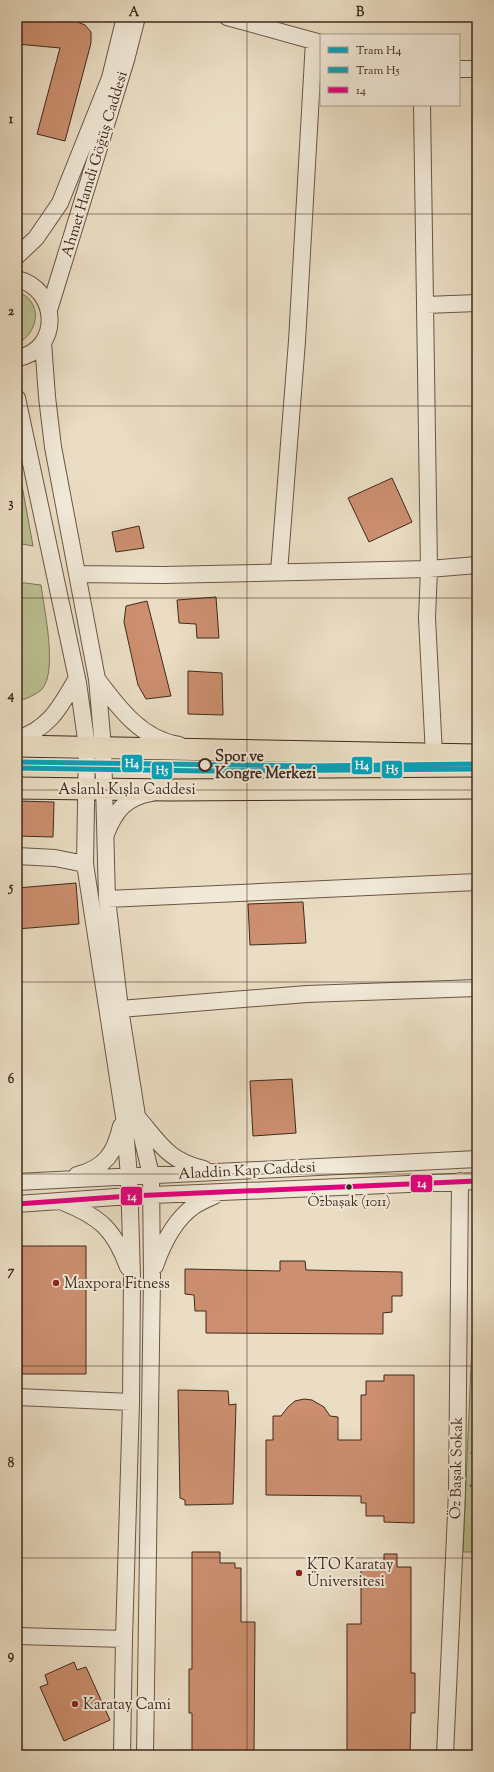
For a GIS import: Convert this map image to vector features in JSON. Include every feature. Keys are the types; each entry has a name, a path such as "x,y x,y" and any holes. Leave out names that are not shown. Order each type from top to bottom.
{"main road":[{"path":"17,746 196,748 477,755"},
{"name":"Aslanlı Kışla Caddesi","path":"17,788 94,790 477,788"}],"street":[{"path":"17,256 36,238 60,203 110,78 125,17"},
{"name":"Ahmet Hamdi Göğüş Caddesi","path":"49,310 126,60 137,17"},
{"path":"227,17 279,24 317,42 297,348 279,572"},
{"path":"460,69 477,69"},
{"path":"422,106 429,569 427,618 434,755"},
{"path":"17,279 32,284 41,293 48,304 50,317 49,330 43,342 34,351 17,358"},
{"path":"426,305 477,303"},
{"path":"43,342 47,397 53,447 97,679 94,790 85,864 130,1116 151,1175 152,1277 145,1755"},
{"path":"17,398 77,678 95,747"},
{"path":"77,574 163,575 429,569 477,566"},
{"path":"17,739 32,734 47,722 61,705 77,678"},
{"path":"97,679 121,712 143,730 170,744 196,748"},
{"path":"94,790 104,839 107,899 120,1009 130,1116 129,1176 132,1277 131,1402 122,1755"},
{"path":"104,839 113,817 126,803 140,795 169,790"},
{"path":"17,856 55,858 85,864"},
{"path":"107,899 477,882"},
{"path":"120,1009 307,994 477,988"},
{"path":"130,1116 170,1155 190,1166 219,1172"},
{"path":"58,1180 85,1173 106,1161 118,1142 130,1116"},
{"name":"Aladdin Kap Caddesi","path":"17,1182 477,1159"},
{"name":"Öz Başak Sokak","path":"445,1755 457,1492 460,1181"},
{"name":"Aladdin Kap Caddesi","path":"17,1204 130,1196 477,1181"},
{"path":"152,1277 161,1250 175,1224 194,1206 219,1193"},
{"path":"59,1201 86,1212 107,1227 122,1250 132,1277"},
{"path":"17,1397 131,1402"},
{"path":"17,1637 124,1639"}],"green space":[{"path":"17,292 25,296 31,302 35,316 34,324 30,332 25,339 17,344"},
{"path":"17,458 33,546 17,543"},
{"path":"17,582 41,585 50,655 47,680 42,689 34,695 17,702"},
{"path":"477,1227 477,1552 463,1552"}],"building":[{"path":"17,18 75,21 85,25 91,32 91,43 65,141 37,134 60,48 17,44"},
{"path":"392,478 412,522 369,542 348,498"},
{"path":"139,526 144,548 116,552 112,532"},
{"path":"216,597 219,638 197,638 196,624 179,623 177,600"},
{"path":"147,601 171,696 146,699 138,685 124,622 126,606"},
{"path":"188,671 222,673 223,715 188,714"},
{"path":"17,801 54,802 53,837 17,836"},
{"path":"76,883 79,924 17,929 17,888"},
{"path":"303,902 306,943 250,945 248,904"},
{"path":"292,1079 296,1133 253,1136 250,1081"},
{"path":"22,1246 86,1246 86,1374 22,1374"},
{"path":"280,1261 305,1261 306,1270 402,1272 402,1296 392,1296 392,1312 383,1313 383,1334 206,1333 206,1311 195,1311 194,1295 185,1294 185,1269 280,1271"},
{"path":"384,1375 414,1375 414,1523 384,1522 384,1516 366,1516 366,1503 361,1503 361,1496 266,1495 266,1440 273,1440 273,1416 281,1416 295,1401 304,1399 312,1400 324,1407 330,1416 338,1417 338,1440 361,1440 361,1395 366,1395 366,1381 384,1381"},
{"path":"178,1390 228,1391 229,1405 236,1404 233,1504 185,1505 185,1500 180,1498"},
{"path":"192,1552 220,1552 220,1563 235,1563 235,1568 241,1568 241,1622 255,1622 254,1755 192,1755 192,1713 189,1713 189,1669 192,1669"},
{"path":"384,1554 397,1554 397,1567 411,1567 411,1673 415,1673 415,1713 411,1713 410,1755 347,1755 347,1624 361,1624 361,1568 369,1568 369,1563 384,1563"},
{"name":"Karatay Cami","path":"74,1662 77,1670 86,1667 110,1720 64,1741 40,1687 48,1684 45,1675"}],"tram line":[{"name":"H4","path":"17,762 309,766 477,764"},
{"name":"H5","path":"17,768 204,771 477,769"}],"transit line":[{"name":"14","path":"17,1204 130,1196 477,1181"}],"place":[{"name":"Spor ve Kongre Merkezi","path":"205,765"},
{"name":"Özbaşak (1011)","path":"349,1187"},
{"name":"Maxpora Fitness","path":"56,1283"},
{"name":"KTO Karatay Üniversitesi","path":"299,1573"},
{"name":"Karatay Cami","path":"75,1704"}]}
